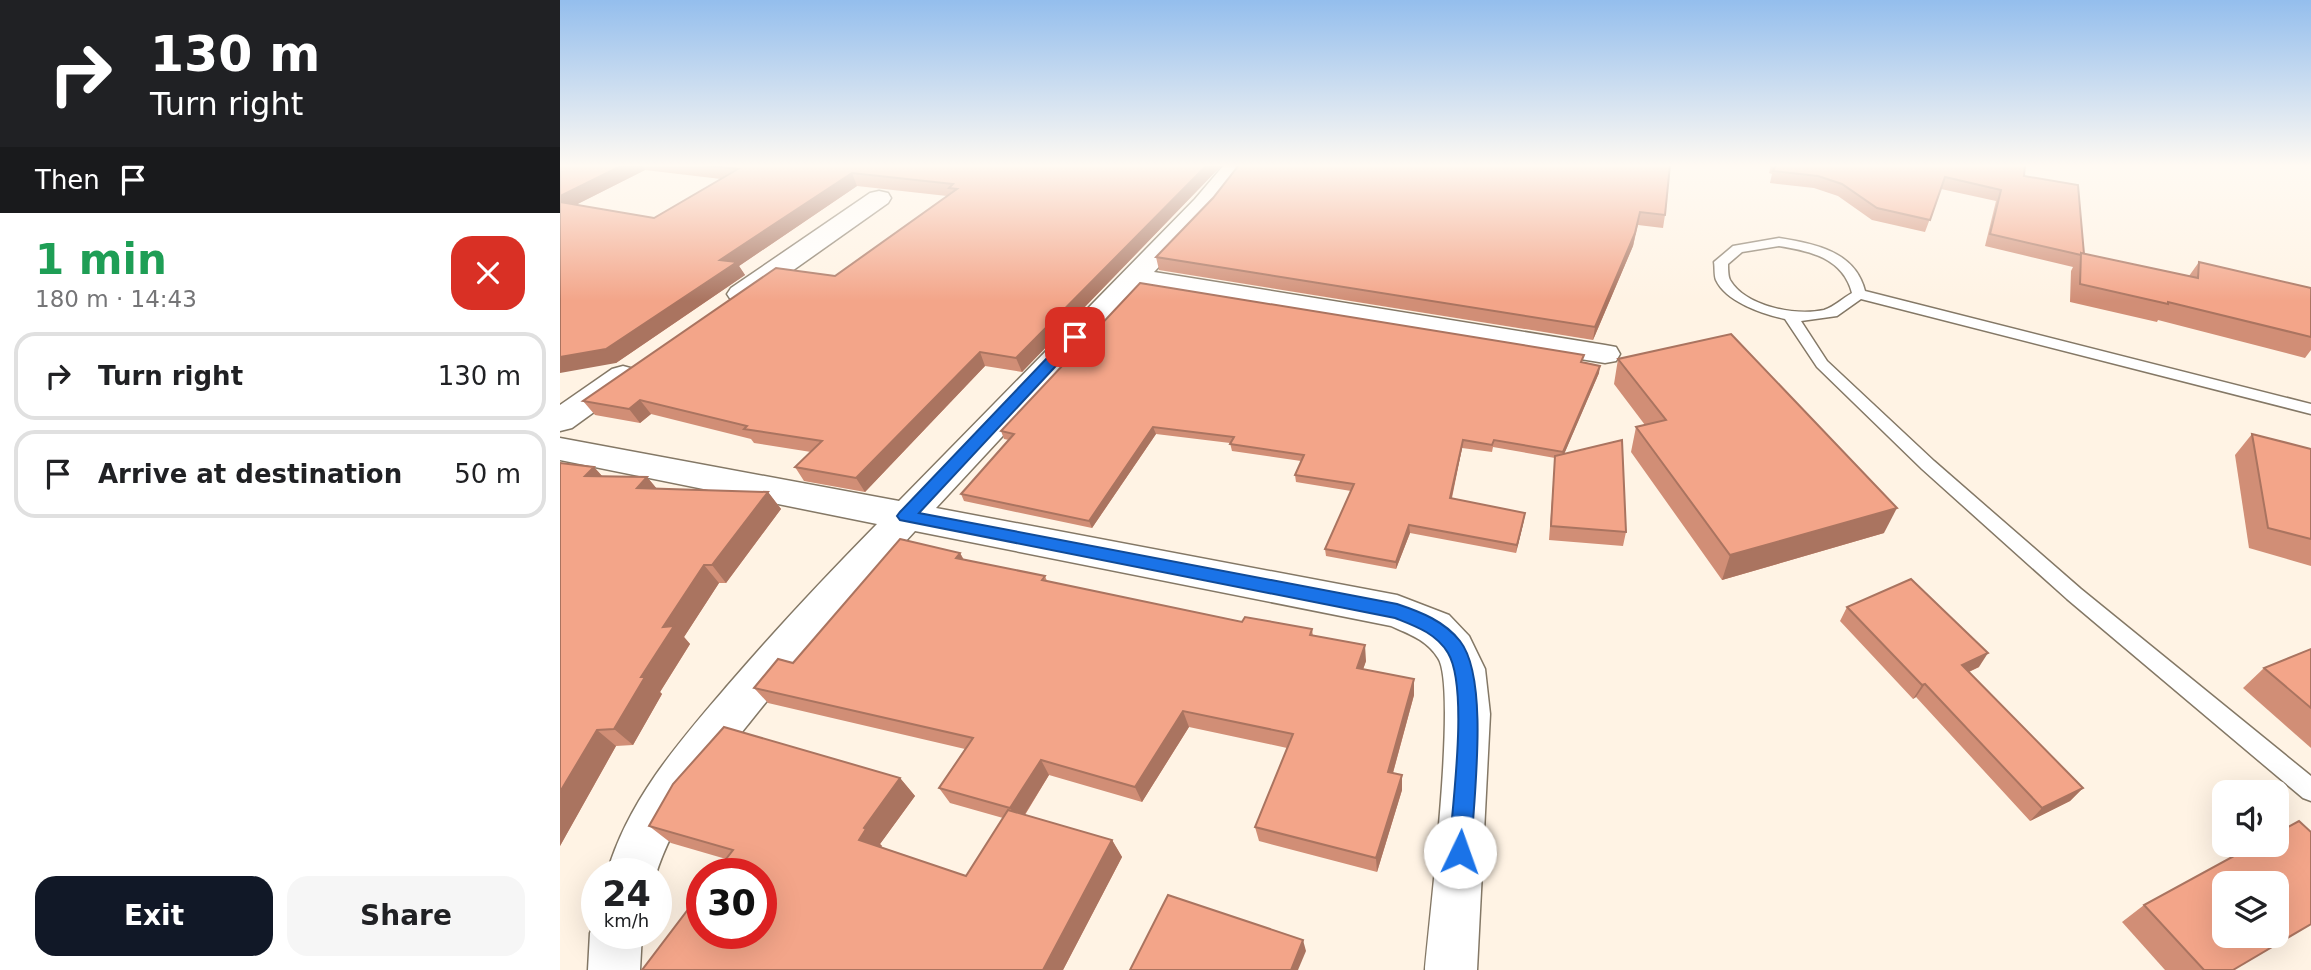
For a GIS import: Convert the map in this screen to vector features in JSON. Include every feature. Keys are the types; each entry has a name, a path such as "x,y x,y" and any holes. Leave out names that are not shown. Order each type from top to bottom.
{"street":[{"path":"719,310 861,210"},
{"path":"637,858 683,771 809,619 1198,210"},
{"path":"1132,277 1605,354"},
{"path":"560,420 650,358"},
{"path":"560,449 1397,611 1435,627 1455,648 1464,669 1468,714 1451,970"},
{"path":"614,970 615,949"}],"lane":[{"path":"1779,242 1805,246 1828,254 1847,266 1857,280 1858,294 1847,308 1822,316 1790,316 1763,310 1740,299 1724,285 1718,271 1722,258 1735,248 1755,243 1779,242"},
{"path":"1858,294 2311,409"},
{"path":"1790,316 1822,364 1928,466 2074,594 2311,790"}],"building":[{"path":"560,210 609,210 654,218 667,210 795,210 720,260 737,262 606,349 560,357"},
{"path":"927,210 1162,210 1016,358 980,352 856,478 795,467 822,441 744,429 747,426 640,400 629,409 583,401 776,268 835,276"},
{"path":"1201,210 1665,210 1665,215 1640,212 1635,233 1595,327 1156,257"},
{"path":"1887,210 1933,210 1930,220"},
{"path":"1996,210 2080,210 2084,254 2081,255 1990,234"},
{"path":"2081,253 2198,278 2199,262 2311,288 2311,337 2168,302 2080,284"},
{"path":"1140,283 1584,355 1581,362 1600,366 1563,452 1494,440 1492,445 1463,440 1450,498 1525,513 1517,545 1409,525 1396,562 1325,549 1354,484 1295,475 1304,455 1230,444 1234,437 1153,427 1089,521 961,494 1014,434 1001,431"},
{"path":"1731,334 1897,508 1730,555 1636,427 1666,420 1618,359"},
{"path":"2252,434 2311,449 2311,539 2268,528"},
{"path":"1622,440 1626,532 1551,526 1555,456"},
{"path":"560,463 594,467 585,476 647,477 637,488 768,492 712,565 704,565 663,627 674,626 641,677 645,677 614,729 597,730 560,792"},
{"path":"900,539 960,553 956,558 1045,576 1042,580 1242,622 1245,617 1312,629 1310,635 1365,645 1357,668 1414,679 1388,772 1402,775 1376,858 1255,827 1293,734 1183,711 1135,787 1041,760 1010,808 939,788 973,738 754,688 778,659 793,663"},
{"path":"1911,579 1988,653 1962,665 2083,788 2042,808 1925,684 1922,685 1847,607"},
{"path":"2311,649 2311,708 2264,668"},
{"path":"724,727 900,778 864,828 866,829 859,840 966,876 1008,810 1112,840 1043,970 642,970 658,949 672,949 672,930 686,912 686,949 777,949 777,858 727,858 733,850 649,826 673,784"},
{"path":"2299,821 2311,832 2311,924 2289,937 2289,871 2212,871 2212,948 2270,948 2233,970 2204,970 2144,905 2232,857 2289,857 2289,826"},
{"path":"1168,895 1303,940 1291,970 1130,970"}],"route":[{"path":"1075,337 905,516 1397,611 1435,627 1455,648 1464,669 1468,714 1460,852"}]}
